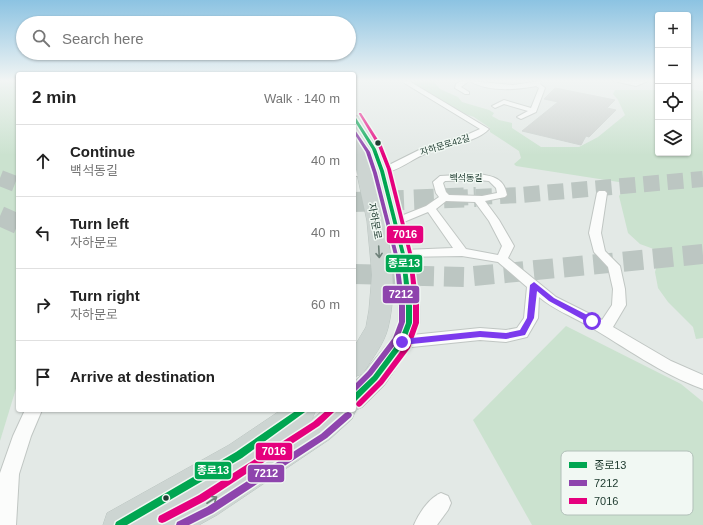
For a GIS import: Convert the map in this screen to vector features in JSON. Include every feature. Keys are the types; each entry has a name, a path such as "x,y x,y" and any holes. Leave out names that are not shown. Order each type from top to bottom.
{"main road":[{"name":"자하문로","path":"356,121 374,148 367,172 379,246 382,291 377,328 356,364"},
{"name":"자하문로","path":"356,147 367,172 395,222 403,254 410,306 409,323 402,342 375,378 356,398"},
{"path":"119,525 239,455 300,412"},
{"path":"165,525 206,504 320,430 341,412"}],"street":[{"name":"자하문로42길","path":"367,172 396,167 415,155 431,148 455,143 476,135 486,129 446,106"},
{"path":"516,106 534,111"},
{"path":"521,117 527,116 534,111 536,106"},
{"name":"백석동길","path":"443,178 492,179 501,187 502,195 496,197 477,198 447,198 441,193 438,182 443,178"},
{"path":"602,193 595,232 600,252 614,266 620,289 620,305 609,322 602,327"},
{"name":"백석동길","path":"395,222 430,208 445,197"},
{"path":"477,198 494,220 508,246 502,259"},
{"path":"430,208 462,252"},
{"path":"403,254 423,252 462,252 502,259 551,300 602,327 666,365 703,382"},
{"path":"402,342 480,334 506,336 522,333 530,318 534,285"},
{"path":"6,525 9,474 22,436 33,412"},
{"path":"424,525 441,503"}],"green space":[{"path":"0,106 16,106 16,389 0,441"},
{"path":"445,106 474,106 489,110 494,113 492,116 499,120 512,123 512,128 541,147 579,147 598,137 625,115 621,106 655,106 655,156 691,156 691,106 703,106 703,338 696,339 693,327 668,302 658,288 655,272 657,265 665,260 659,251 640,244 628,233 619,196 625,188 625,183 516,166 514,164 521,158 519,151 490,132 490,128 474,117 453,110"},
{"path":"566,326 681,384 703,402 703,525 532,525 473,420"}],"building":[{"path":"554,106 610,106 607,108 616,110 589,137 586,136 581,145 522,131"}],"tunnel":[{"path":"0,178 16,184"},
{"path":"457,198 520,195 703,179"},
{"path":"457,198 476,197"},
{"path":"452,198 457,198"},
{"path":"356,202 457,198"},
{"path":"0,216 16,223"},
{"path":"356,274 464,277 703,254"}],"transit line":[{"name":"7016","path":"359,404 381,382 408,346 416,323 416,305 410,253 389,169 380,146 360,114"},
{"name":"종로13","path":"356,121 374,149 382,171 403,254 409,306 409,323 402,342 375,378 356,397"},
{"name":"7212","path":"356,134 368,152 375,173 396,255 402,306 402,322 396,339 370,373 356,387"},
{"name":"종로13","path":"119,525 239,455 300,412"},
{"name":"7016","path":"162,519 202,498 316,424 330,412"},
{"name":"7212","path":"180,525 210,510 324,436 348,415"}],"route":[{"path":"402,342 480,334 506,336 522,333 530,318 534,285 551,300 592,321"}]}
